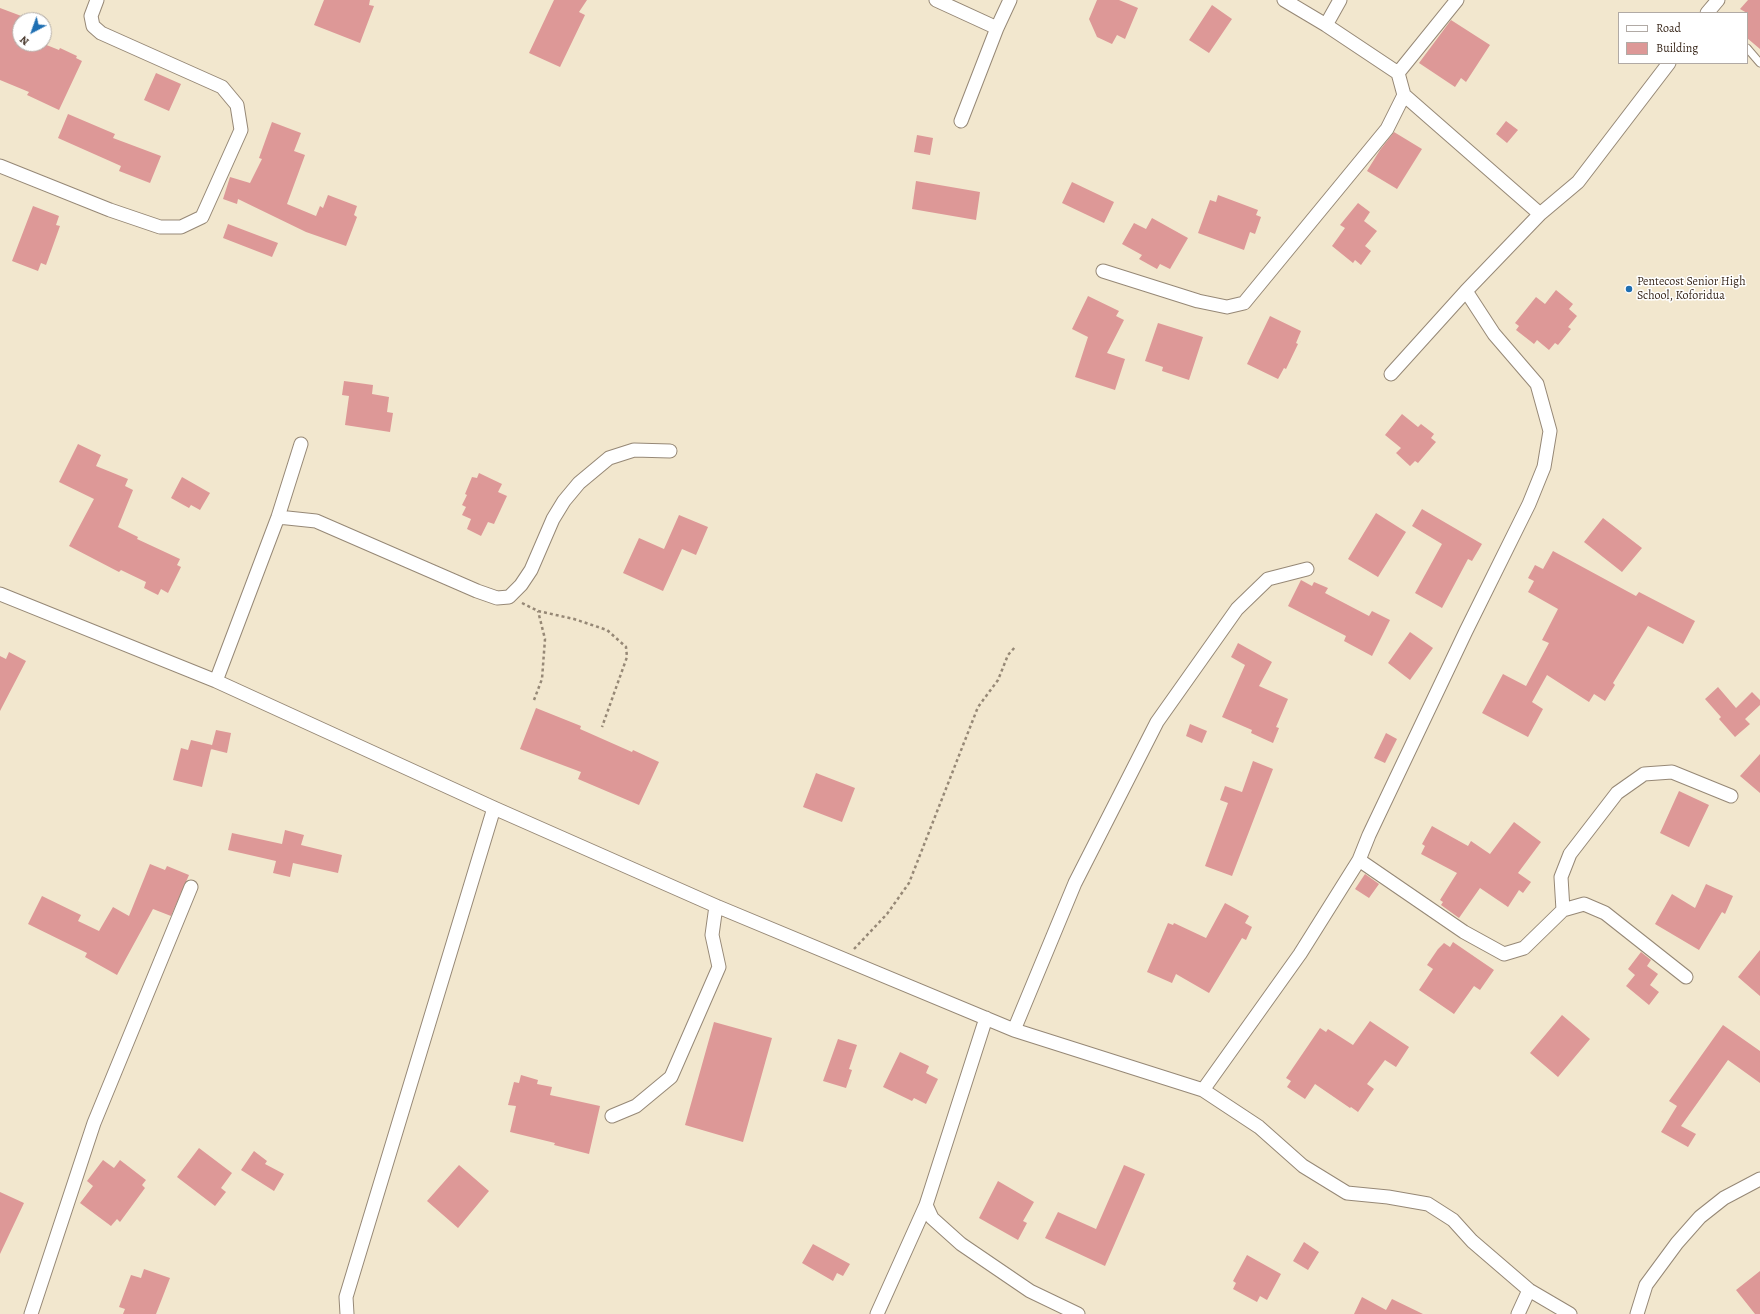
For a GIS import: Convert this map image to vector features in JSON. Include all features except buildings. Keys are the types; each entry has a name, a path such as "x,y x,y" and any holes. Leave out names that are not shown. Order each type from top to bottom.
{"street":[{"path":"0,166 110,210 160,227 181,227 202,217 240,130 237,104 222,86 101,33 93,26 90,16 97,0"},
{"path":"936,0 997,28"},
{"path":"961,121 997,28 1010,0"},
{"path":"1284,0 1326,25 1398,73 1404,95 1540,214"},
{"path":"1326,25 1340,0"},
{"path":"1398,73 1457,0"},
{"path":"1391,374 1466,291 1540,214 1578,182 1668,64"},
{"path":"1103,271 1198,302 1227,307 1244,303 1387,129 1404,95"},
{"path":"1203,1090 1300,954 1359,860 1369,835 1466,631 1530,504 1544,467 1550,432 1537,384 1494,334 1466,291"},
{"path":"216,681 278,517 301,444"},
{"path":"278,517 316,521 477,591 497,598 510,597 521,585 531,570 553,519 564,500 579,483 609,458 634,450 670,451"},
{"path":"1014,1030 1075,883 1158,722 1237,609 1268,579 1307,569"},
{"path":"0,594 216,681 494,808 716,906 844,960 1014,1030 1203,1090 1259,1127 1302,1166 1347,1193 1388,1197 1428,1204 1453,1220 1472,1241 1529,1290 1570,1314"},
{"path":"1563,910 1561,877 1570,854 1617,793 1644,774 1672,772 1731,796"},
{"path":"347,1314 346,1298 494,808"},
{"path":"1359,860 1464,932 1504,954 1524,948 1563,910 1584,904 1606,914 1686,976"},
{"path":"30,1314 94,1123 191,887"},
{"path":"612,1116 636,1106 671,1077 719,967 712,935 716,906"},
{"path":"877,1314 926,1205 986,1018"},
{"path":"1637,1314 1646,1285 1677,1243 1700,1217 1724,1198 1760,1179"},
{"path":"926,1205 932,1218 961,1244 1030,1290 1078,1314"},
{"path":"1518,1314 1529,1290"}],"lane":[{"path":"1748,49 1760,63"}],"path":[{"path":"510,597 538,611 574,619 608,630 626,647 627,657 602,727"},
{"path":"534,700 542,679 545,639 538,611"},
{"path":"844,960 887,914 909,883 978,708 998,680 1008,655 1016,646"}],"place":[{"name":"Pentecost Senior High School, Koforidua","path":"1629,289"}]}
